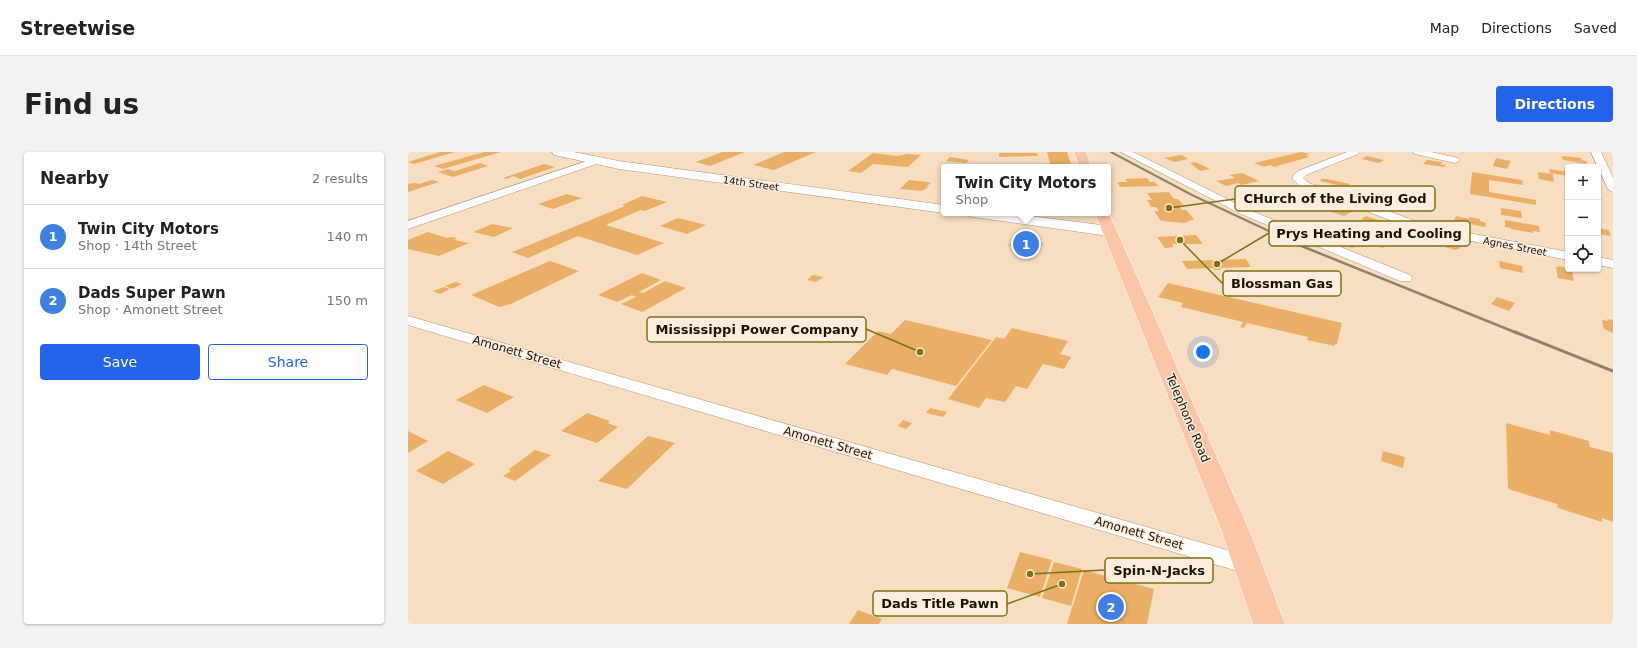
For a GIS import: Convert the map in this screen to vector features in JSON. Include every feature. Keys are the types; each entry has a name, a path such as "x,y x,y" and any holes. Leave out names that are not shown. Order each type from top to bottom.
{"main road":[{"path":"1080,152 1084,164"},
{"name":"Telephone Road","path":"1106,222 1236,532 1269,624"}],"street":[{"name":"14th Street","path":"558,152 596,161 941,209"},
{"path":"1126,152 1245,212 1404,278"},
{"name":"Agnes Street","path":"1355,152 1302,173 1298,176 1298,179 1300,182 1313,188 1424,228 1565,255"},
{"path":"1418,152 1455,160"},
{"path":"1596,152 1613,189"},
{"path":"408,225 596,161"},
{"path":"1017,216 1106,222"},
{"path":"1601,262 1613,264"},
{"name":"Amonett Street","path":"408,320 1248,565"}],"building":[{"path":"440,152 455,152 414,164 408,162"},
{"path":"484,152 501,152 443,169 434,166"},
{"path":"722,152 745,152 710,166 696,162"},
{"path":"784,152 816,152 774,170 753,165"},
{"path":"1047,152 1067,152 1071,164 1050,164"},
{"path":"1301,152 1310,154 1306,155 1309,157 1274,167 1270,165 1264,167 1254,163"},
{"path":"873,153 898,156 907,154 921,155 908,167 873,164 861,173 848,171"},
{"path":"999,153 1037,153 1038,156 999,157"},
{"path":"1182,155 1188,159 1175,162 1164,158"},
{"path":"1367,156 1384,160 1379,163 1362,159"},
{"path":"1562,156 1581,158 1581,160 1586,161 1587,164 1563,160"},
{"path":"950,157 969,160 966,163 946,161"},
{"path":"1496,158 1511,161 1507,169 1493,166"},
{"path":"1427,160 1443,162 1440,164 1446,165 1444,167 1423,164"},
{"path":"1196,162 1210,169 1200,171 1190,163"},
{"path":"480,163 488,166 453,177 438,172 448,169 455,171"},
{"path":"544,164 555,167 520,179 513,176 507,179 503,178"},
{"path":"1549,169 1565,172 1565,176 1550,173"},
{"path":"1472,172 1522,180 1523,185 1489,180 1489,192 1536,200 1536,205 1470,194"},
{"path":"1538,172 1553,174 1554,182 1539,179"},
{"path":"1242,173 1259,181 1241,185 1238,183 1226,186 1216,181 1235,178 1229,175"},
{"path":"1147,178 1150,182 1155,182 1158,186 1120,187 1117,182 1127,182 1125,179"},
{"path":"1322,179 1350,184 1346,187 1320,181"},
{"path":"432,180 439,182 408,192 408,184 419,184"},
{"path":"909,180 931,183 926,187 929,187 922,191 900,189"},
{"path":"1254,189 1261,189 1267,192 1242,197 1236,194"},
{"path":"1169,192 1174,199 1178,199 1183,205 1179,206 1182,210 1186,210 1194,219 1185,223 1161,221 1154,211 1159,211 1156,207 1151,207 1147,200 1152,200 1147,193"},
{"path":"567,194 582,198 553,209 538,204"},
{"path":"642,196 667,202 645,211 641,210 606,225 664,243 637,255 578,236 528,258 512,252 625,206 622,205"},
{"path":"1267,201 1276,204 1263,210 1254,206"},
{"path":"1328,206 1336,208 1341,206 1355,210 1344,216 1322,209"},
{"path":"1501,208 1521,211 1522,218 1501,215"},
{"path":"1366,216 1390,224 1385,227 1361,219"},
{"path":"1456,216 1469,219 1470,217 1480,219 1480,221 1486,223 1485,227 1454,221"},
{"path":"678,218 706,225 687,234 660,226"},
{"path":"1505,220 1539,226 1540,232 1533,231 1533,233 1505,227"},
{"path":"1398,223 1414,228 1405,234 1390,229"},
{"path":"492,224 513,228 494,237 473,232"},
{"path":"1341,228 1367,237 1362,240 1333,232"},
{"path":"1601,229 1609,230 1611,236 1601,234"},
{"path":"428,232 447,238 457,238 454,240 469,243 439,256 408,249 408,240"},
{"path":"1385,234 1397,238 1383,248 1370,243"},
{"path":"1196,235 1203,244 1172,244 1174,247 1165,248 1157,237"},
{"path":"1422,235 1437,244 1425,246 1411,237"},
{"path":"1013,239 1043,243 1039,250 1009,246"},
{"path":"1352,239 1362,242 1352,248 1342,244"},
{"path":"1452,244 1461,248 1455,250 1445,247"},
{"path":"1246,259 1251,267 1220,268 1221,270 1215,270 1213,268 1187,269 1182,261"},
{"path":"550,261 579,271 511,304 499,307 471,295"},
{"path":"1499,261 1522,266 1523,273 1500,268"},
{"path":"1560,266 1565,268 1565,272 1572,272 1574,281 1558,278 1556,267"},
{"path":"642,273 661,280 639,292 643,293 665,281 686,288 642,312 621,304 636,297 632,295 617,302 598,295"},
{"path":"813,275 823,277 816,282 807,280"},
{"path":"455,282 462,284 452,289 445,286"},
{"path":"1168,283 1342,323 1337,344 1335,344 1335,346 1307,340 1308,337 1247,323 1244,328 1240,327 1243,322 1181,307 1183,303 1158,297"},
{"path":"444,287 450,289 440,294 433,291"},
{"path":"1497,297 1515,303 1509,311 1491,304"},
{"path":"1607,319 1613,320 1613,333 1604,329 1602,320 1608,321"},
{"path":"905,320 992,340 956,386 892,369 887,375 845,364 878,331 891,334"},
{"path":"1012,328 1068,341 1060,354 1071,357 1064,369 1043,364 1027,389 1016,386 1005,402 986,398 979,408 948,399 996,337 1004,339"},
{"path":"484,385 514,397 487,413 456,400"},
{"path":"930,408 947,412 943,417 926,413"},
{"path":"587,413 610,421 608,423 618,427 597,443 561,431"},
{"path":"903,420 912,423 906,429 898,426"},
{"path":"1506,423 1550,435 1550,430 1589,441 1590,447 1613,453 1613,522 1602,518 1602,522 1558,508 1557,504 1508,489"},
{"path":"408,431 428,441 408,453"},
{"path":"648,436 675,443 627,489 598,481"},
{"path":"535,450 551,455 515,481 503,476 511,471 508,470"},
{"path":"448,451 475,464 443,484 416,471"},
{"path":"1383,451 1405,457 1403,468 1381,461"},
{"path":"1020,552 1052,560 1040,597 1007,588"},
{"path":"1054,562 1082,569 1071,606 1042,598"},
{"path":"1084,570 1154,589 1147,624 1067,624"},
{"path":"858,610 882,619 879,624 849,624"}],"railway":[{"path":"1111,152 1192,195 1271,232"},
{"path":"1269,231 1299,245 1517,333"},
{"path":"1515,332 1613,371"}],"place":[{"name":"CHurch of the Living God","path":"1169,208"},
{"name":"Blossman Gas","path":"1180,240"},
{"name":"Twin City Motors","path":"1026,244"},
{"name":"Prys Heating and Cooling","path":"1217,264"},
{"name":"Mississippi Power Company","path":"920,352"},
{"name":"Spin-N-Jacks","path":"1030,574"},
{"name":"Dads Title Pawn","path":"1062,584"},
{"name":"Dads Super Pawn","path":"1111,607"}]}
